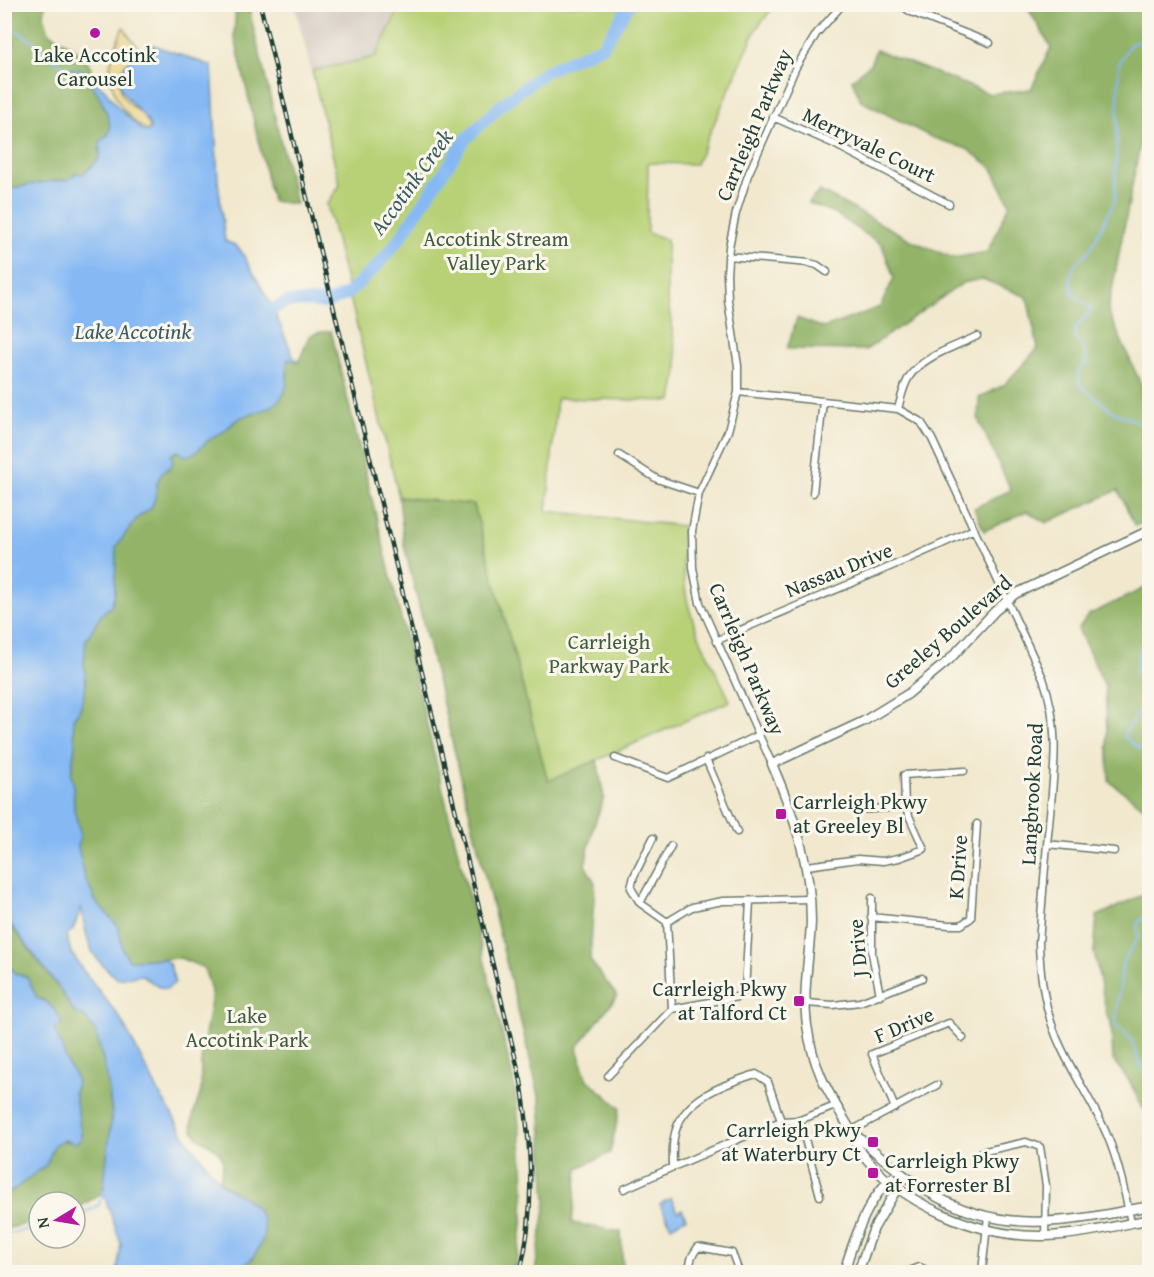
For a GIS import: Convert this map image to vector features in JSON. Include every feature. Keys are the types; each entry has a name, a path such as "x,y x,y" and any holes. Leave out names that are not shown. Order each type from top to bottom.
{"street":[{"name":"Carrleigh Parkway","path":"843,4 805,50 773,117 741,195 728,256 728,300 738,366 738,392 728,431 699,493 692,531 693,568 700,603 772,764 798,828 807,866 810,942 806,1021 813,1057 835,1106 860,1150 898,1187 936,1212 986,1229 1045,1236 1094,1230 1149,1219"},
{"path":"900,4 911,12 990,43"},
{"name":"Merryvale Court","path":"773,117 834,144 949,204"},
{"path":"728,256 809,262 827,273"},
{"path":"898,408 906,383 915,369 924,362 977,336"},
{"name":"Langbrook Road","path":"738,392 898,408 915,416 927,429 1043,678 1053,714 1056,748 1039,943 1040,973 1044,996 1059,1043 1107,1136 1122,1178 1131,1223"},
{"path":"813,493 822,401"},
{"path":"620,455 657,479 699,493"},
{"name":"Nassau Drive","path":"716,641 974,529"},
{"name":"Greeley Boulevard","path":"772,764 864,721 908,694 949,660 1007,600 1030,586 1149,530"},
{"path":"615,758 668,778 759,735"},
{"path":"706,759 737,832"},
{"path":"807,866 858,858 882,861 924,849 905,807 904,775 963,771"},
{"path":"855,810 905,807"},
{"name":"K Drive","path":"871,917 949,926 961,925 971,918 977,824"},
{"path":"653,838 634,876 631,888 640,903 667,922"},
{"path":"1047,844 1114,851"},
{"path":"640,903 671,846"},
{"name":"J Drive","path":"872,898 872,954 880,995"},
{"path":"667,922 692,908 723,901 810,899"},
{"path":"608,1076 672,1009 737,997 745,991 750,901"},
{"path":"667,922 672,1009"},
{"path":"806,1003 846,1004 880,995 922,978"},
{"name":"F Drive","path":"895,1108 872,1054 949,1023 963,1038"},
{"path":"673,1167 674,1136 684,1113 709,1092 733,1081 756,1074 768,1082 781,1121"},
{"path":"851,1131 937,1085"},
{"path":"624,1189 781,1121 800,1120 835,1106"},
{"path":"800,1120 820,1196"},
{"name":"Carrleigh Parkway","path":"851,1131 900,1173 942,1200 988,1216 1015,1221 1046,1222 1077,1220 1149,1206"},
{"path":"981,1152 1026,1142 1040,1147 1047,1186 1045,1236"},
{"path":"844,1272 862,1222 879,1194 890,1180 900,1173"},
{"path":"858,1272 874,1228 898,1187 900,1173"},
{"path":"982,1272 988,1216"},
{"path":"688,1272 692,1256 698,1247 732,1253 739,1272"},
{"path":"907,1272 920,1267 930,1272"}],"shaded area":[{"path":"295,5 400,5 374,58 311,71"}],"green space":[{"path":"5,5 45,5 44,16 49,33 78,52 93,73 94,82 83,70 70,68 86,79 98,93 111,129 99,148 100,156 82,175 76,174 69,180 44,182 5,190"},
{"path":"236,5 248,5 296,204 272,201 234,34"},
{"name":"Accotink Stream Valley Park","path":"401,5 775,5 756,29 696,164 648,163 647,233 667,239 667,294 678,367 672,401 557,398 547,511 683,526 683,565 688,604 702,641 730,701 548,782 474,505 399,497 327,204 340,185 312,71 375,57"},
{"path":"1026,5 1149,5 1149,98 1108,311 1149,402 1149,520 1135,526 1118,490 1046,523 1027,511 984,531 974,508 1011,490 978,419 979,398 1004,385 1038,348 1027,297 982,279 963,283 866,350 787,349 797,318 824,328 880,307 894,278 882,245 834,213 808,203 820,191 913,241 953,258 987,252 1010,204 991,167 967,149 931,137 861,101 852,80 870,64 876,50 990,94 1031,89 1051,47"},
{"name":"Lake Accotink Park","path":"331,331 513,1078 522,1151 524,1200 519,1248 513,1272 237,1272 253,1259 248,1200 219,1180 223,1167 222,1158 218,1151 200,1139 192,1126 201,1090 201,1062 211,999 204,968 180,958 129,960 123,951 118,926 96,902 84,876 78,847 80,833 74,810 71,775 75,744 73,719 80,709 86,685 84,663 86,640 101,614 111,606 115,594 116,547 136,519 151,508 162,472 171,467 171,455 223,432 239,418 272,407 288,375 286,368 288,358 298,362 310,336"},
{"path":"399,497 474,505 548,781 597,760 604,798 593,828 585,865 595,883 590,960 617,996 577,1048 586,1078 620,1108 610,1153 578,1168 572,1223 621,1232 623,1272 535,1272 546,1202 540,1100 404,545"},
{"path":"1149,581 1149,811 1109,781 1105,686 1078,629 1088,615 1147,587"},
{"path":"1149,892 1149,1113 1141,1106 1130,1082 1113,1060 1111,1022 1107,1015 1094,952 1097,916"},
{"path":"4,917 60,989 76,1014 84,1016 96,1032 107,1077 112,1114 103,1192 87,1202 87,1190 27,1190 27,1224 5,1229 5,1196 46,1165 54,1145 60,1141 70,1142 76,1083 44,1000 37,998 27,977 16,974 5,962"}],"sand":[{"path":"123,27 141,52 124,69 120,87 126,100 147,120 151,127 147,131 123,108 108,77 113,53"}],"water":[{"name":"Lake Accotink","path":"153,45 212,66 218,181 225,241 235,245 241,251 272,306 293,356 298,362 288,359 285,390 276,403 238,419 194,453 185,456 178,451 171,455 173,460 171,467 162,472 151,508 136,519 116,547 115,594 111,606 101,615 86,640 84,663 86,685 80,709 73,719 75,744 71,775 74,810 80,833 78,847 84,876 96,902 118,926 123,951 129,960 164,959 170,965 175,983 166,989 157,986 142,975 118,979 100,962 90,948 81,908 73,930 66,935 71,952 120,1018 158,1091 190,1145 223,1185 250,1202 258,1211 263,1221 263,1239 253,1257 237,1272 117,1272 121,1244 103,1192 112,1114 107,1077 96,1032 84,1016 76,1014 60,989 5,917 5,190 44,182 69,180 76,173 83,174 99,159 100,141 108,135 110,130 108,117 92,85 82,75 69,68 83,70 142,130 150,130 149,123 124,93 120,84 120,74 129,61"},
{"path":"5,962 16,974 27,977 37,998 52,1008 62,1023 55,1029 77,1083 74,1091 81,1139 76,1143 65,1140 55,1144 46,1165 5,1196"},
{"path":"671,1198 678,1212 682,1209 686,1218 671,1226 660,1204"}],"waterway":[{"name":"Accotink Creek","path":"259,316 287,302 326,303 347,294 378,265 400,238 465,140 500,106 546,71 603,46 630,4"},
{"path":"4,24 28,38 57,62 69,68"},
{"path":"1150,37 1129,45 1119,64 1115,200 1090,250 1074,265 1070,279 1073,295 1092,309 1075,329 1075,338 1083,346 1087,362 1078,372 1080,385 1113,412 1141,423 1150,440"},
{"path":"1150,636 1144,643 1137,660 1139,686 1144,704 1123,736 1139,749 1150,745"},
{"path":"1150,911 1137,924 1139,937 1123,961 1115,1025 1131,1039 1140,1064 1150,1078"},
{"path":"87,1212 99,1205 103,1192"},
{"path":"4,1234 27,1230"}],"railway":[{"path":"260,4 521,1081 529,1153 530,1201 520,1272"}],"place":[{"name":"Lake Accotink Carousel","path":"95,33"},
{"name":"Carrleigh Pkwy at Greeley Bl","path":"781,814"},
{"name":"Carrleigh Pkwy at Talford Ct","path":"799,1001"},
{"name":"Carrleigh Pkwy at Waterbury Ct","path":"873,1142"},
{"name":"Carrleigh Pkwy at Forrester Bl","path":"873,1173"}],"park label":[{"name":"Carrleigh Parkway Park","path":"609,654"}]}
